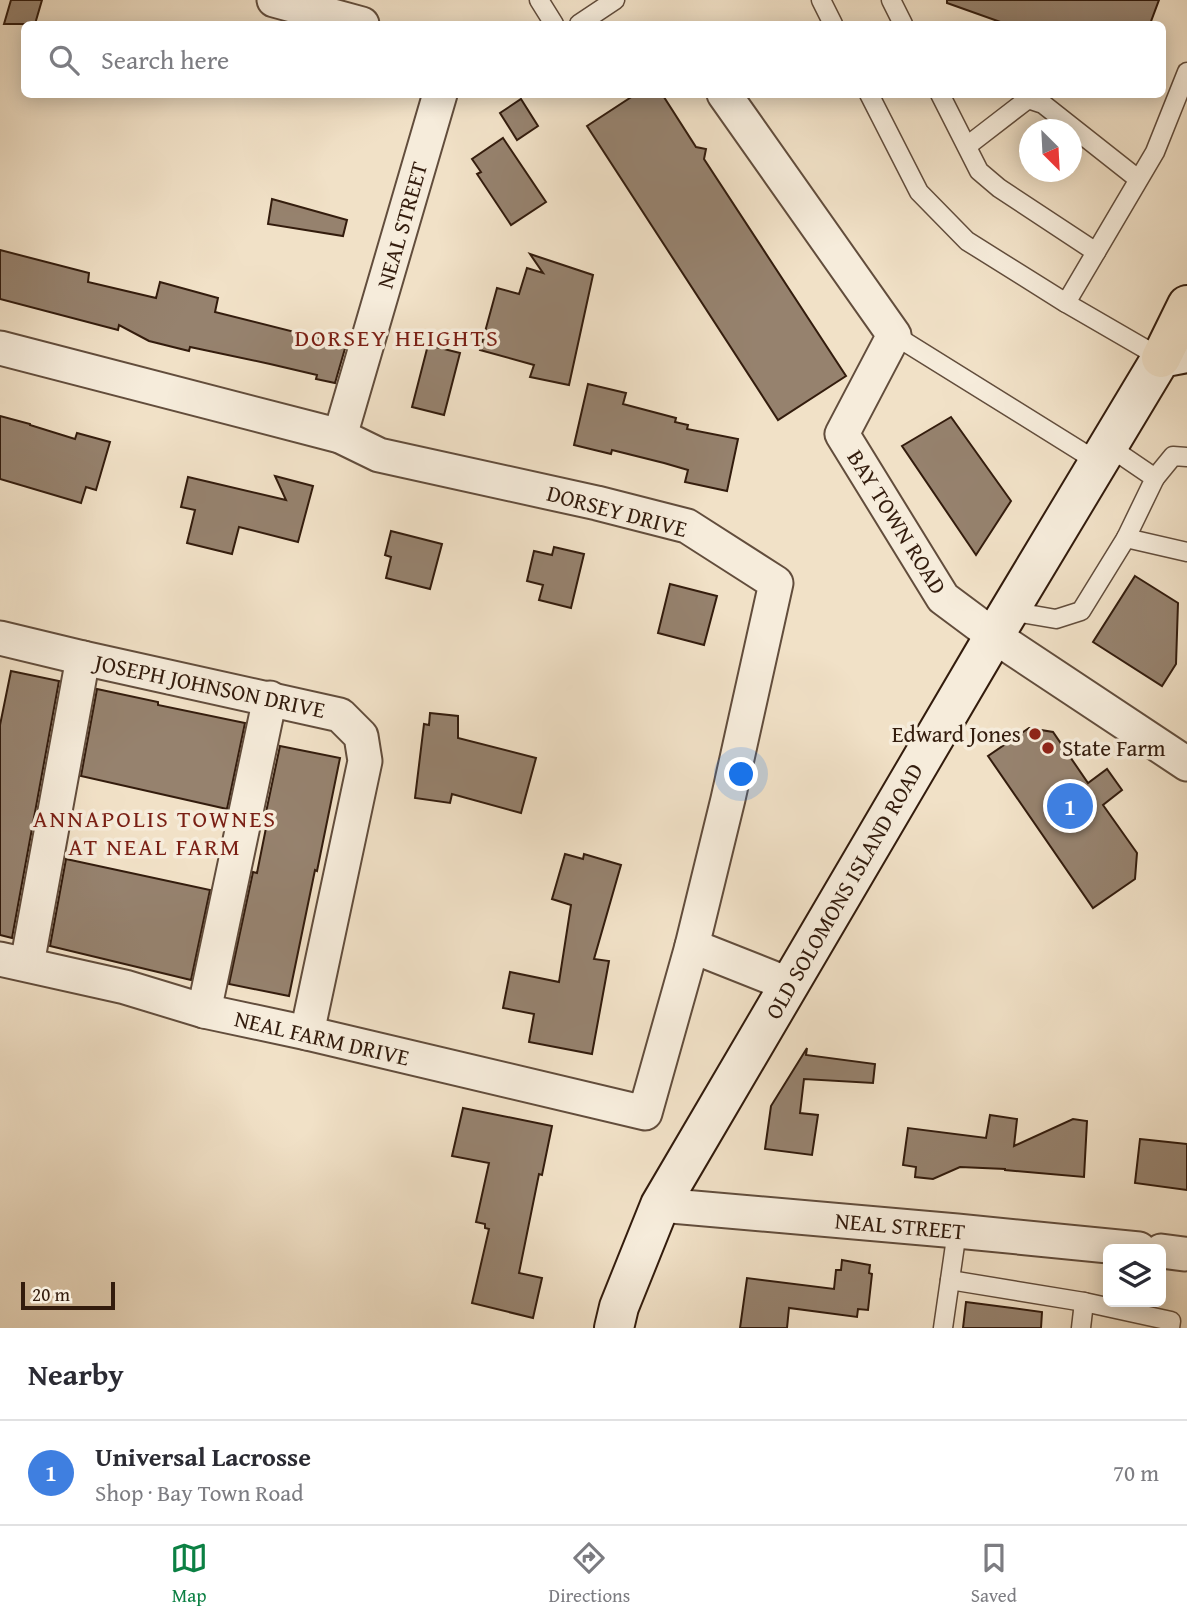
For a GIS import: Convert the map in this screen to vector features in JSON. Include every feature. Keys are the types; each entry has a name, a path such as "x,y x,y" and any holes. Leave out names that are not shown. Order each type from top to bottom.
{"highway":[{"path":"1174,355 1187,305"}],"main road":[{"name":"OLD SOLOMONS ISLAND ROAD","path":"614,1328 619,1307 660,1205 1103,454 1174,355"}],"street":[{"path":"274,0 351,21"},
{"name":"NEAL STREET","path":"340,436 439,98"},
{"path":"727,98 894,335"},
{"name":"BAY TOWN ROAD","path":"894,335 842,434 943,598 1001,624 1187,764"},
{"name":"DORSEY DRIVE","path":"0,348 340,436 379,455 597,503 687,526 776,583 692,946 645,1113"},
{"name":"JOSEPH JOHNSON DRIVE","path":"0,638 340,715 361,736 365,761 307,1033"},
{"path":"13,962 83,658"},
{"path":"204,1011 270,698"},
{"path":"692,946 788,984"},
{"name":"NEAL FARM DRIVE","path":"13,962 125,987 204,1011 645,1113"},
{"name":"NEAL STREET","path":"660,1205 1103,1245"}],"lane":[{"path":"539,0 552,21"},
{"path":"584,21 615,0"},
{"path":"821,0 832,21"},
{"path":"891,0 902,21"},
{"path":"1066,303 1155,152 1187,72"},
{"path":"871,98 919,192 967,241 1066,303 1174,355"},
{"path":"942,98 979,171 999,188 1096,251"},
{"path":"967,146 1028,99 1043,104 1138,179"},
{"path":"894,335 965,378 1103,454 1155,478"},
{"path":"1001,624 1056,619 1082,611 1126,538 1155,478 1173,456 1187,457"},
{"path":"1126,538 1187,552"},
{"path":"943,1328 957,1231"},
{"path":"950,1280 1084,1302 1171,1321 1170,1328"},
{"path":"1081,1328 1084,1302"}],"building":[{"path":"11,0 42,0 36,21 4,24"},
{"path":"947,0 1159,0 1151,21 998,21 947,3"},
{"path":"630,98 665,98 696,147 706,149 704,159 846,376 778,420 587,126"},
{"path":"521,99 538,126 517,140 500,113"},
{"path":"503,138 546,202 511,225 477,174 481,172 472,159"},
{"path":"272,199 347,220 343,236 268,224"},
{"path":"0,250 89,273 88,282 156,298 160,282 218,298 215,312 346,345 335,383 316,379 317,375 270,364 190,347 189,351 149,341 119,325 118,330 0,299"},
{"path":"530,254 593,275 569,385 530,377 534,365 480,350 497,288 519,294 527,268 543,273"},
{"path":"428,345 460,353 444,415 412,407"},
{"path":"588,384 626,393 623,404 676,418 675,422 688,425 687,429 738,439 727,491 685,482 688,470 612,450 611,454 574,445"},
{"path":"0,416 75,439 77,433 110,442 96,490 86,487 81,503 0,479"},
{"path":"951,417 1011,501 976,555 902,446"},
{"path":"275,476 313,486 298,542 239,527 232,554 187,543 195,510 181,507 188,477 286,500"},
{"path":"391,531 442,544 430,589 386,578 391,557 385,555"},
{"path":"554,547 584,554 571,608 539,600 543,585 527,581 534,551 552,555"},
{"path":"1135,576 1178,603 1176,664 1162,686 1093,642"},
{"path":"670,584 717,596 704,645 658,633"},
{"path":"11,671 59,681 12,938 0,935 0,725"},
{"path":"97,689 245,723 227,809 81,776"},
{"path":"430,713 458,716 458,738 536,758 521,813 452,794 450,803 415,798 424,724 429,725"},
{"path":"1029,728 1053,732 1088,783 1107,769 1122,790 1103,805 1137,853 1135,879 1093,908 988,756"},
{"path":"280,746 340,758 289,996 229,984 253,872 257,873 268,818 265,817"},
{"path":"565,854 583,859 584,854 621,865 594,959 609,961 592,1054 529,1042 534,1014 503,1008 510,972 559,982 571,905 552,899"},
{"path":"66,859 210,890 191,980 50,946"},
{"path":"807,1048 806,1055 875,1064 873,1083 804,1079 800,1113 818,1115 812,1155 765,1149 771,1106"},
{"path":"463,1108 552,1126 542,1175 539,1174 519,1273 542,1278 533,1318 472,1303 489,1229 485,1228 485,1224 476,1222 489,1163 452,1156"},
{"path":"990,1115 1017,1119 1014,1146 1073,1119 1087,1121 1084,1177 960,1167 933,1179 915,1177 916,1167 903,1165 908,1128 986,1138"},
{"path":"1140,1139 1187,1144 1187,1190 1135,1183"},
{"path":"842,1260 870,1265 869,1273 872,1274 868,1310 858,1309 857,1317 789,1308 787,1328 740,1328 747,1278 834,1289 836,1270 841,1270"},
{"path":"966,1302 1042,1312 1041,1328 963,1328"}],"place":[{"name":"Edward Jones","path":"1035,734"},
{"name":"State Farm","path":"1048,748"},
{"name":"Universal Lacrosse","path":"1070,806"}],"district":[{"name":"DORSEY HEIGHTS","path":"397,338"},
{"name":"ANNAPOLIS TOWNES AT NEAL FARM","path":"155,833"}]}
